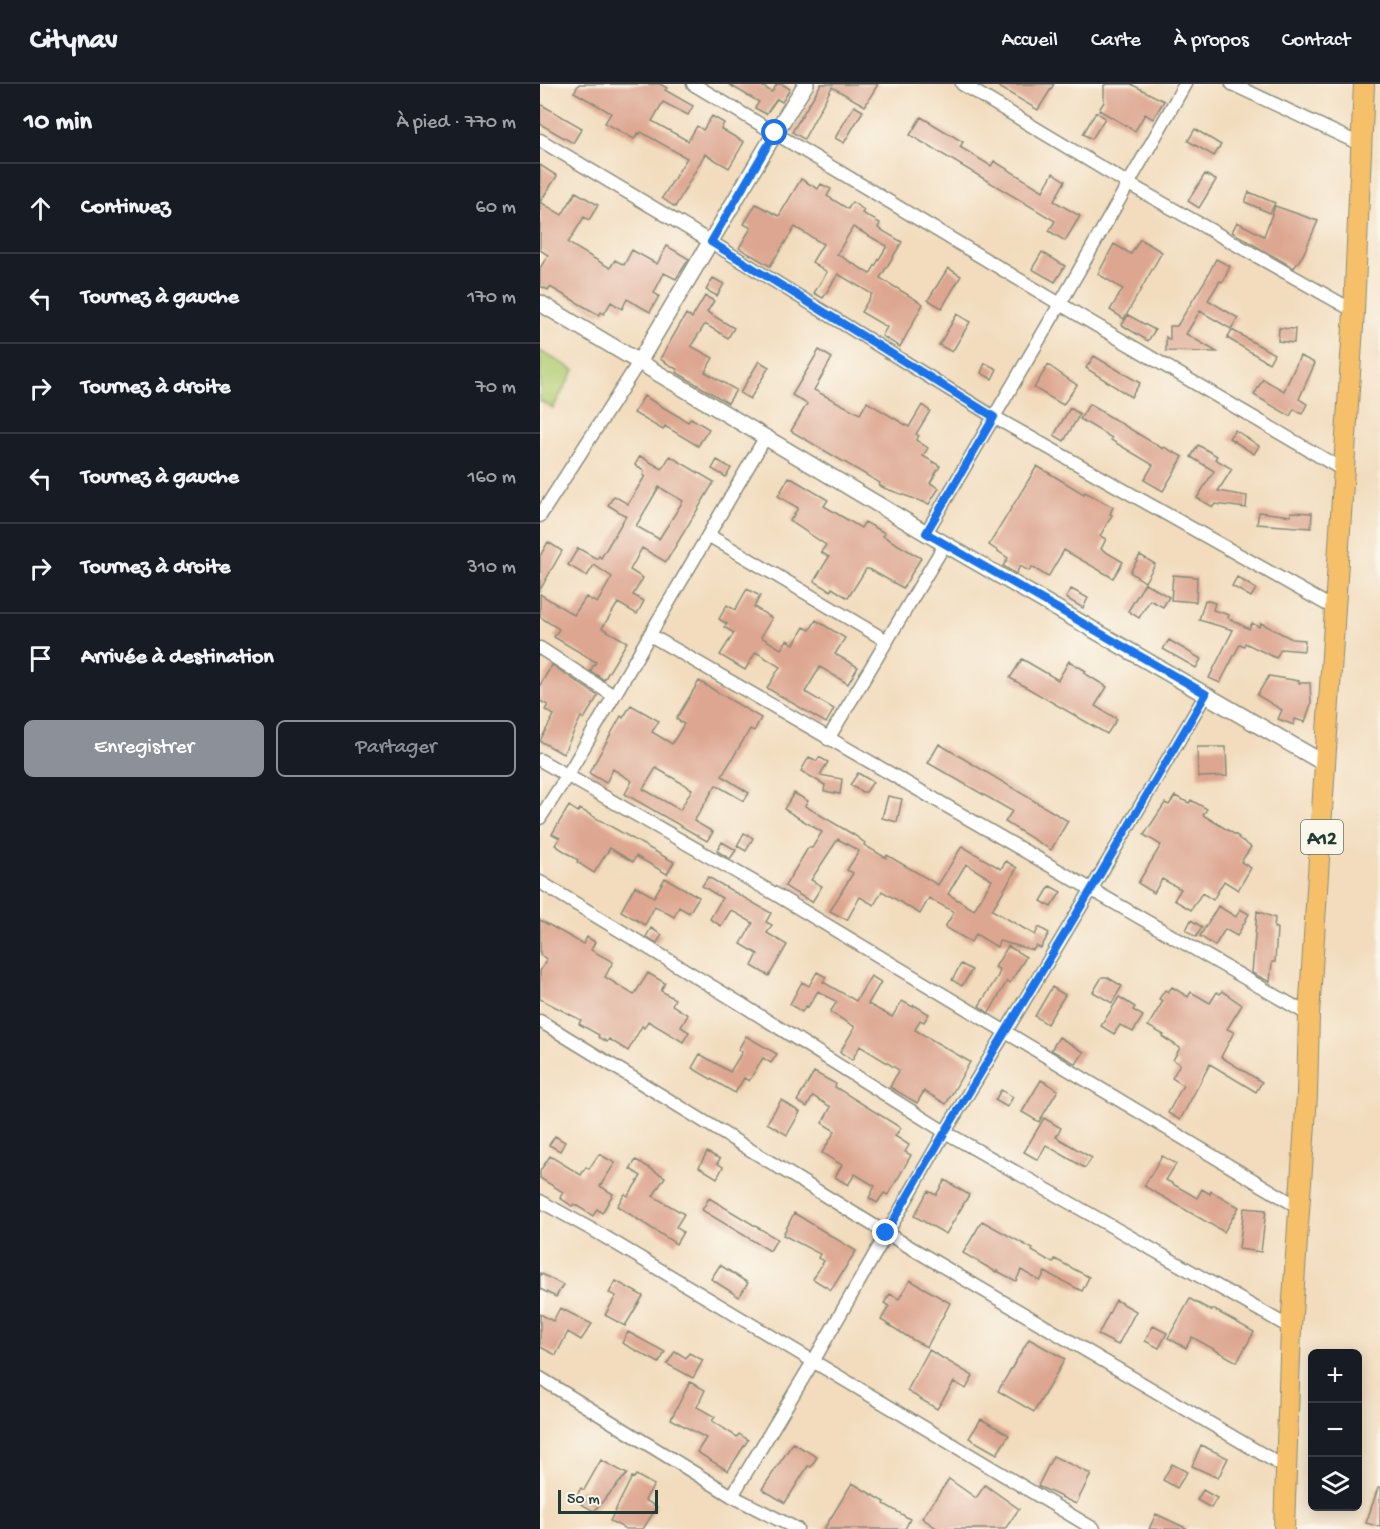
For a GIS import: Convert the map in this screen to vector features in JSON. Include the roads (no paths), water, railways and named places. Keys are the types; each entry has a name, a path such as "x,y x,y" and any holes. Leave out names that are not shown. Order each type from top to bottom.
{"main road":[{"name":"A12","path":"1284,1529 1291,1328 1354,311 1364,84"}],"street":[{"path":"693,84 1343,470"},
{"path":"540,516 639,362 806,84"},
{"path":"962,84 1127,183 1354,311"},
{"path":"926,533 1185,84"},
{"path":"1232,84 1362,145"},
{"path":"540,140 711,242 994,417 1335,609"},
{"path":"540,303 926,533 1327,765"},
{"path":"540,818 567,776 765,438"},
{"path":"708,535 886,641"},
{"path":"828,739 945,544"},
{"path":"650,635 1310,1015"},
{"path":"540,648 614,696"},
{"path":"732,1496 814,1360 1004,1031 1091,890 1206,694"},
{"path":"540,760 775,894 1300,1208"},
{"path":"540,882 945,1132 1291,1328"},
{"path":"540,1021 886,1233 1286,1468"},
{"path":"540,1201 814,1360 1094,1529"},
{"path":"540,1378 732,1496 797,1529"}]}
